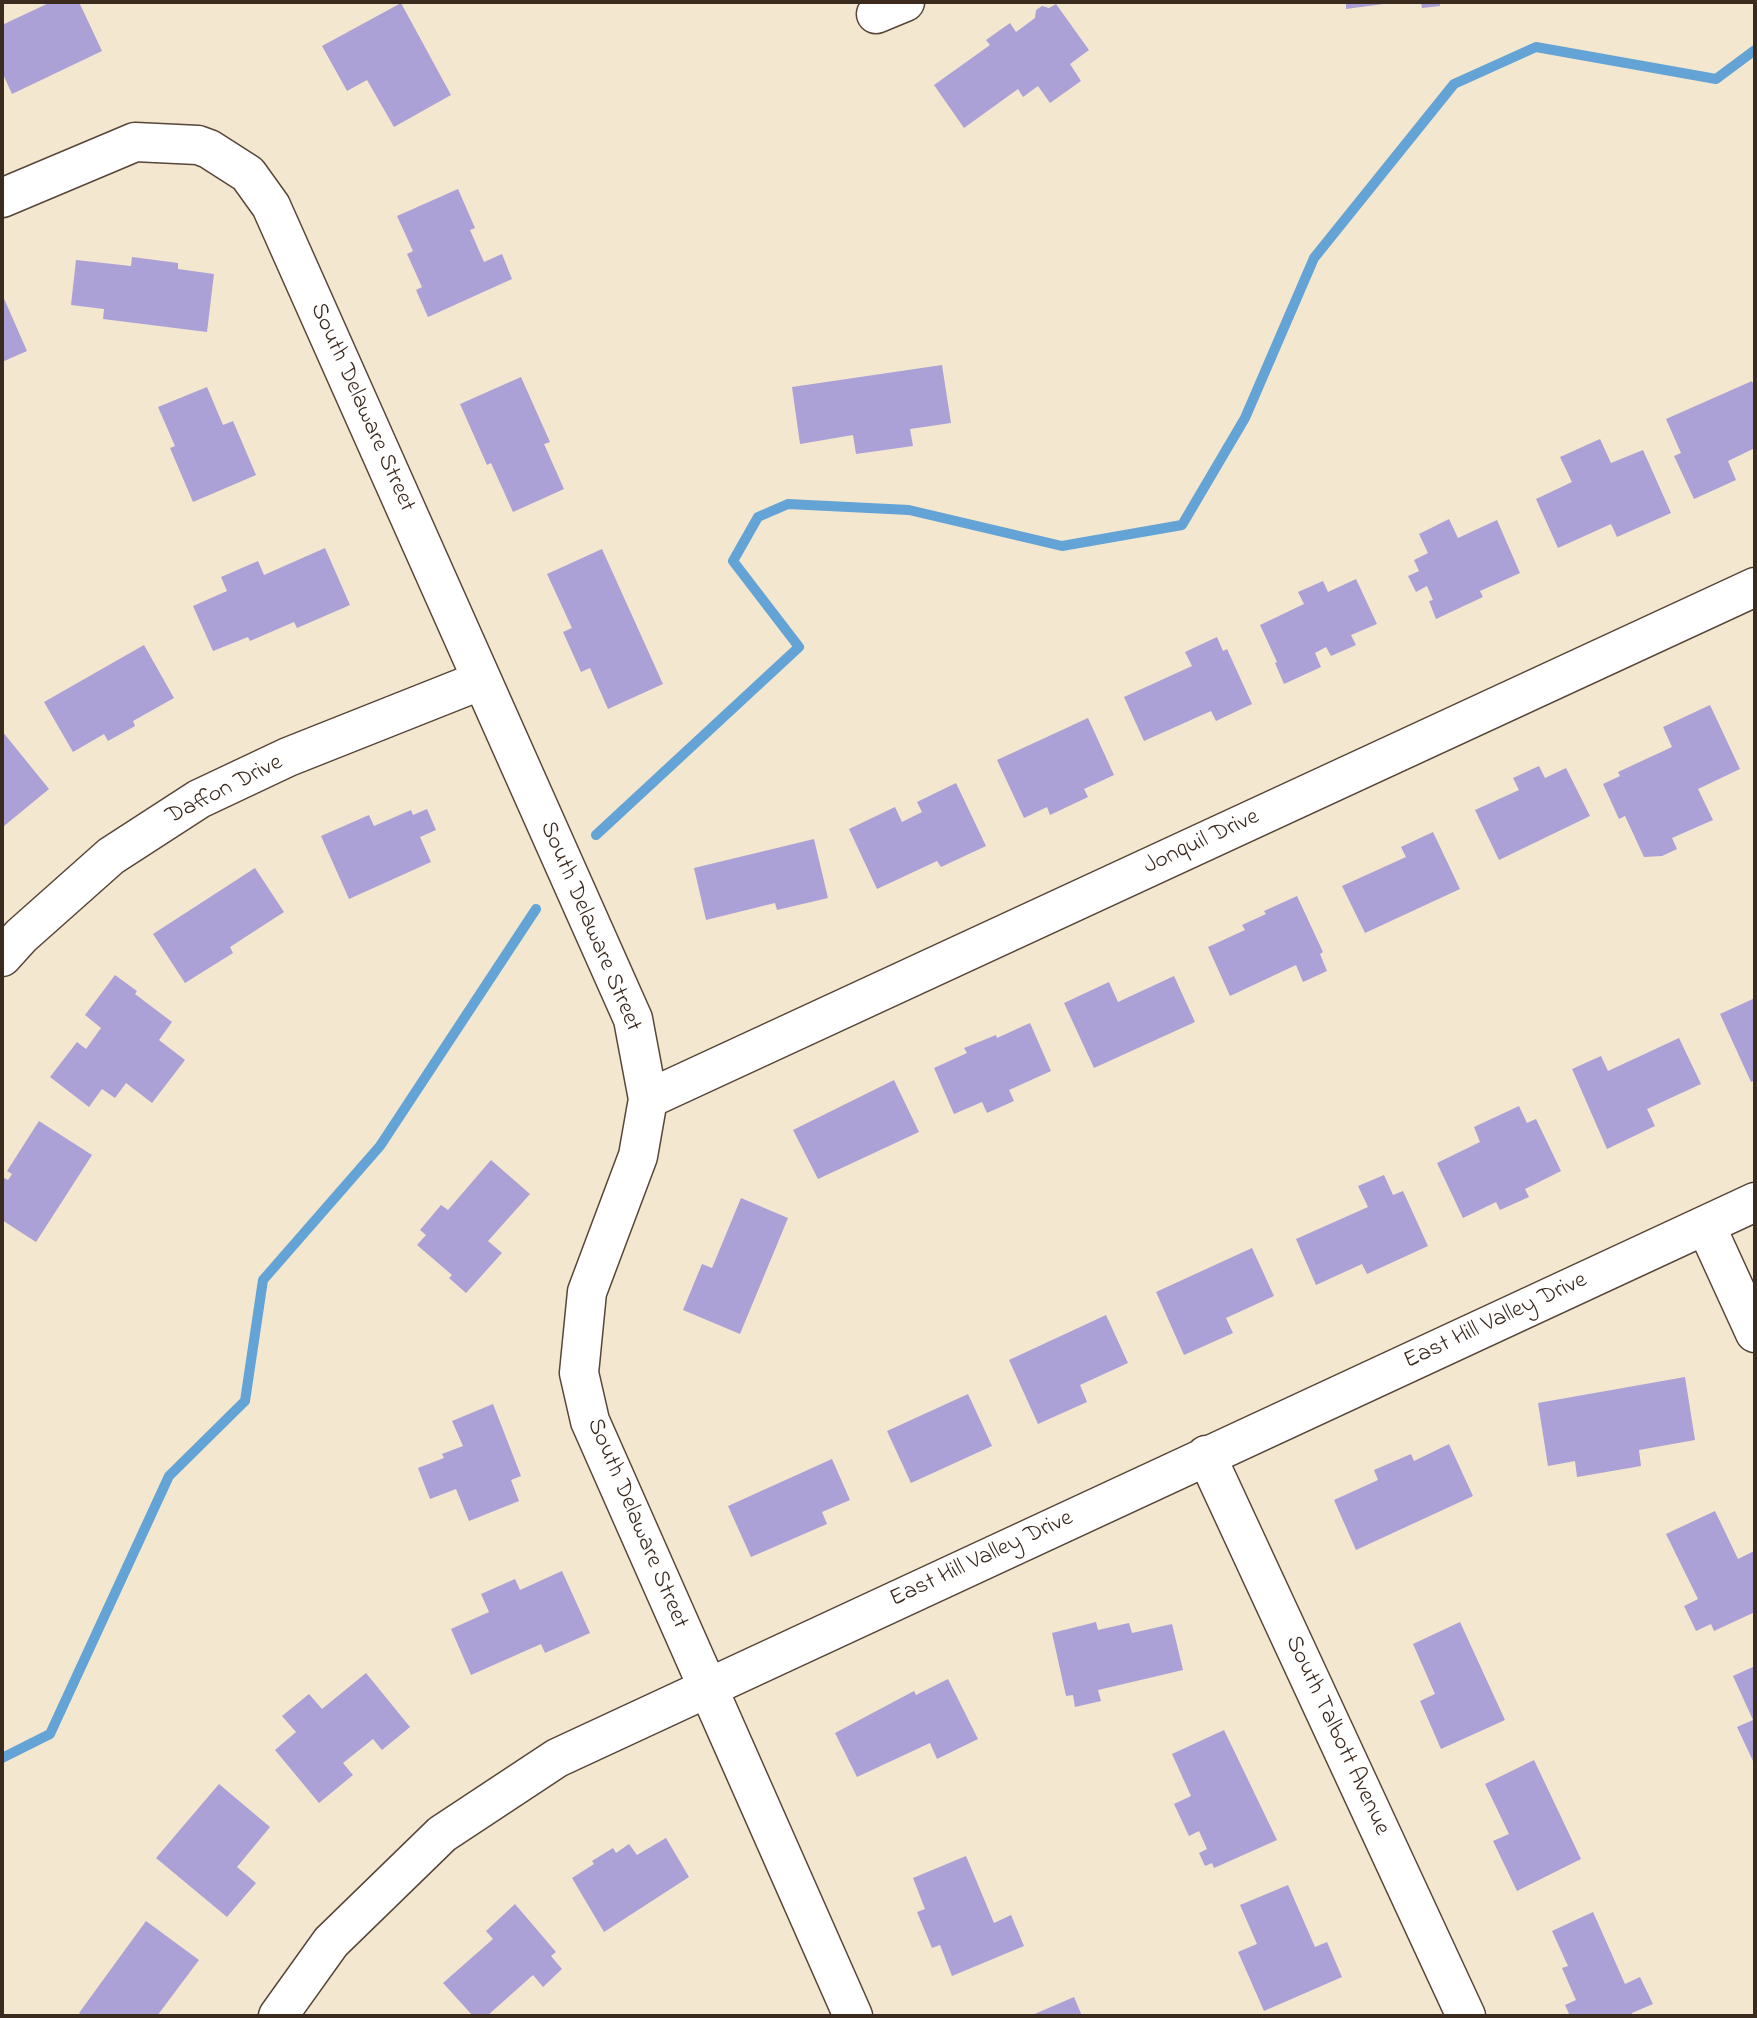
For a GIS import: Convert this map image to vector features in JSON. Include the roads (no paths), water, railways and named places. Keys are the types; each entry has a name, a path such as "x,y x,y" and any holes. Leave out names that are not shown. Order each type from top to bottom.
{"street":[{"name":"South Delaware Street","path":"2,198 135,142 198,145 209,149 248,174 271,206 633,1019 648,1099 638,1156 587,1292 579,1373 590,1422 853,2016"},
{"name":"Jonquil Drive","path":"648,1099 1755,587"},
{"name":"Daffon Drive","path":"2,957 21,936 111,856 199,799 288,757 482,680"},
{"name":"East Hill Valley Drive","path":"278,2016 331,1942 442,1834 556,1758 1755,1202"},
{"path":"1706,1226 1755,1333"},
{"name":"South Talbott Avenue","path":"1206,1455 1466,2016"}],"waterway":[{"path":"596,835 799,647 733,561 758,517 788,504 909,510 1062,546 1182,525 1245,418 1314,258 1454,84 1536,47 1716,79 1755,50"},
{"path":"2,1758 50,1734 169,1476 245,1401 263,1280 380,1146 536,909"}]}
